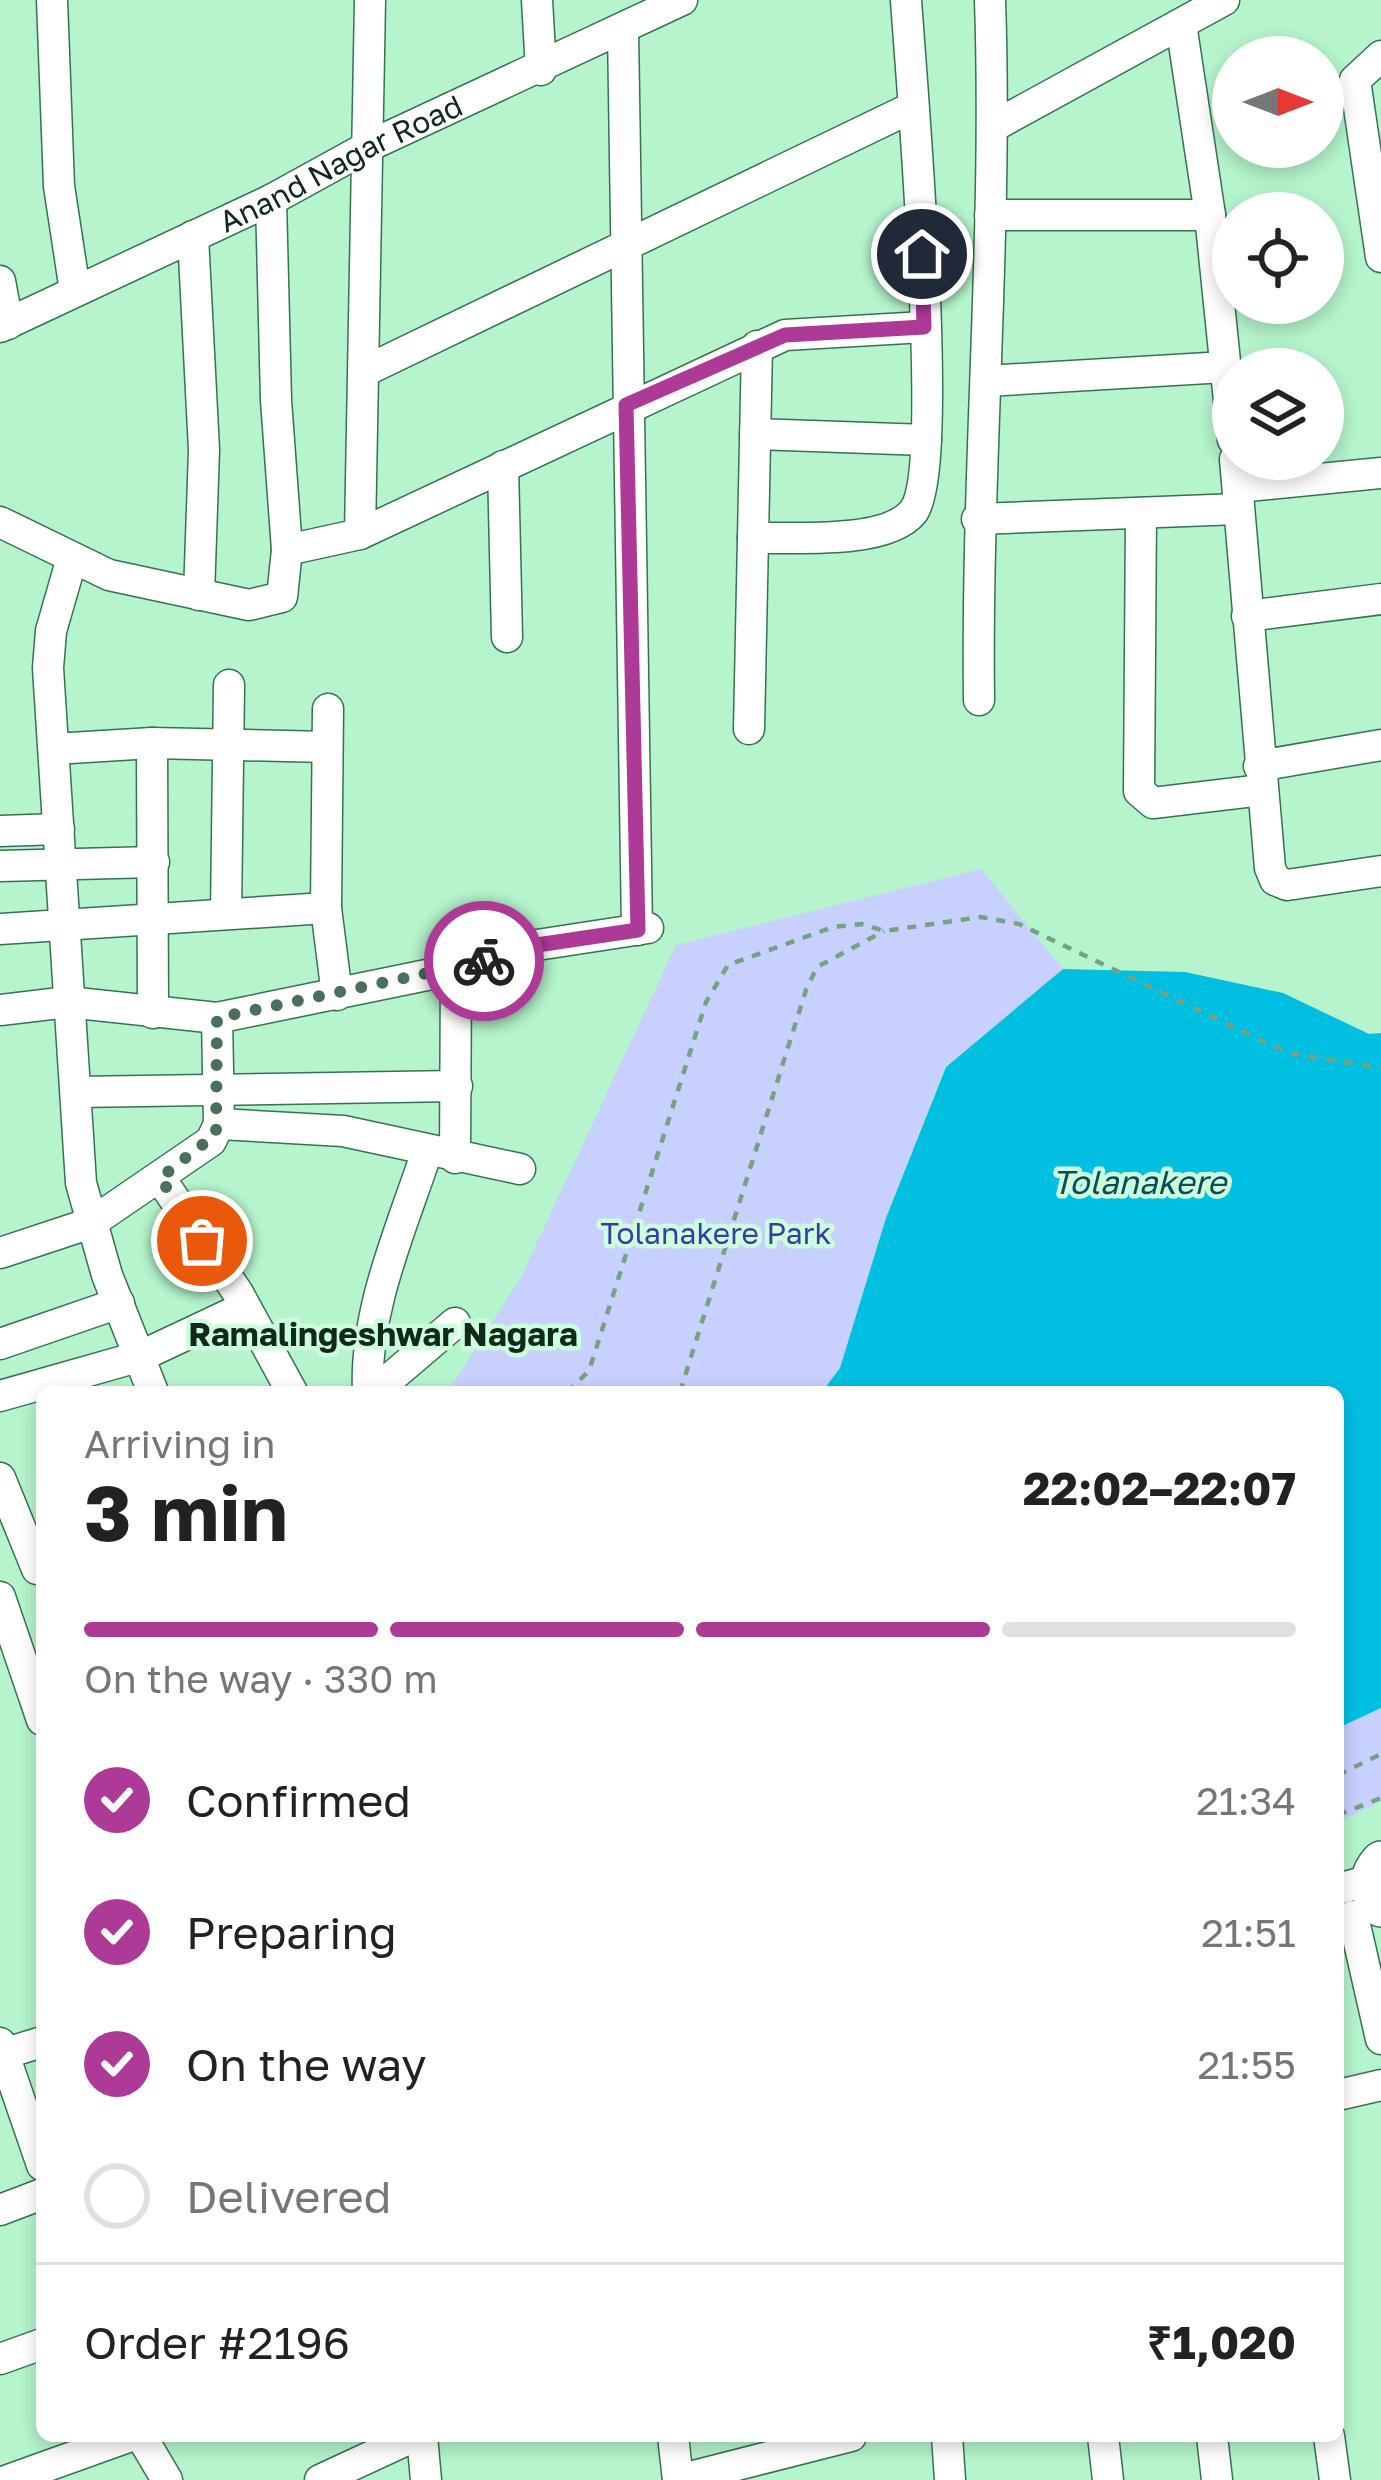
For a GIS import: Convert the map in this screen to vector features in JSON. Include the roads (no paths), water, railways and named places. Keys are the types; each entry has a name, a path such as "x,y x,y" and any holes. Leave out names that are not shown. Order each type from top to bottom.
{"street":[{"path":"52,0 59,186 75,291"},
{"path":"360,534 371,145 370,0"},
{"path":"537,0 541,70"},
{"name":"Anand Nagar Road","path":"4,325 271,200 371,145 541,70 682,0"},
{"path":"753,538 864,535 911,515 922,496 924,327 906,0"},
{"path":"979,700 977,519 994,126 990,0"},
{"path":"994,126 1224,0"},
{"path":"1181,24 1210,214 1223,348"},
{"path":"0,1010 68,1002 217,1018 456,969 537,945 643,929 626,405 630,244 623,29"},
{"path":"1381,56 1361,70 1355,94 1381,257"},
{"path":"365,370 913,107"},
{"path":"0,522 109,575 269,604 282,597 287,550 276,400 271,200"},
{"path":"990,215 1210,214"},
{"path":"193,236 204,450 200,595"},
{"path":"0,281 4,325"},
{"path":"287,550 360,534 757,346 808,332 924,327"},
{"path":"749,729 757,346"},
{"path":"986,381 1212,369"},
{"path":"755,434 926,440"},
{"path":"503,466 507,638"},
{"path":"977,519 1141,513 1237,485 1381,473"},
{"path":"1237,485 1260,778 1276,880 1303,884 1381,872"},
{"path":"1141,513 1139,791 1153,802 1381,745"},
{"path":"72,558 51,631 48,668 81,1183 151,1386"},
{"path":"1247,616 1381,599"},
{"path":"226,914 229,685"},
{"path":"328,709 326,908 337,994"},
{"path":"55,749 152,743 327,747"},
{"path":"152,743 153,1012"},
{"path":"0,831 59,829"},
{"path":"0,866 154,862"},
{"path":"0,929 326,908"},
{"path":"370,1386 366,1366 377,1308 441,1155 457,1087 456,969"},
{"path":"0,1253 91,1223 211,1141 219,1109 217,1018"},
{"path":"219,1109 457,1087"},
{"path":"76,1092 219,1109 520,1169"},
{"path":"160,1178 245,1307 289,1386"},
{"path":"0,1344 119,1303"},
{"path":"36,1386 141,1357 245,1307"},
{"path":"378,1386 455,1323"},
{"path":"0,1396 36,1386"},
{"path":"0,1478 36,1561"},
{"path":"0,1586 36,1569"},
{"path":"0,1597 36,1702"},
{"path":"1363,1897 1381,2039"},
{"path":"36,2043 1,2051 36,2148"},
{"path":"1344,2094 1381,2085"},
{"path":"0,2210 36,2196"},
{"path":"0,2359 36,2346"},
{"path":"8,2480 113,2442"},
{"path":"145,2442 167,2480"},
{"path":"320,2480 405,2442"},
{"path":"419,2442 426,2480"},
{"path":"675,2442 678,2480 827,2442"},
{"path":"947,2442 950,2480"},
{"path":"1104,2442 1108,2480"},
{"path":"1213,2442 1216,2480"},
{"path":"1330,2442 1335,2480"}],"water":[{"name":"Tolanakere","path":"1063,969 1185,972 1283,993 1369,1034 1381,1033 1381,1708 1344,1725 1344,1386 826,1386 840,1368 886,1218 946,1067"}],"district":[{"name":"Ramalingeshwar Nagara","path":"383,1333"}],"park label":[{"name":"Tolanakere Park","path":"716,1233"}]}
